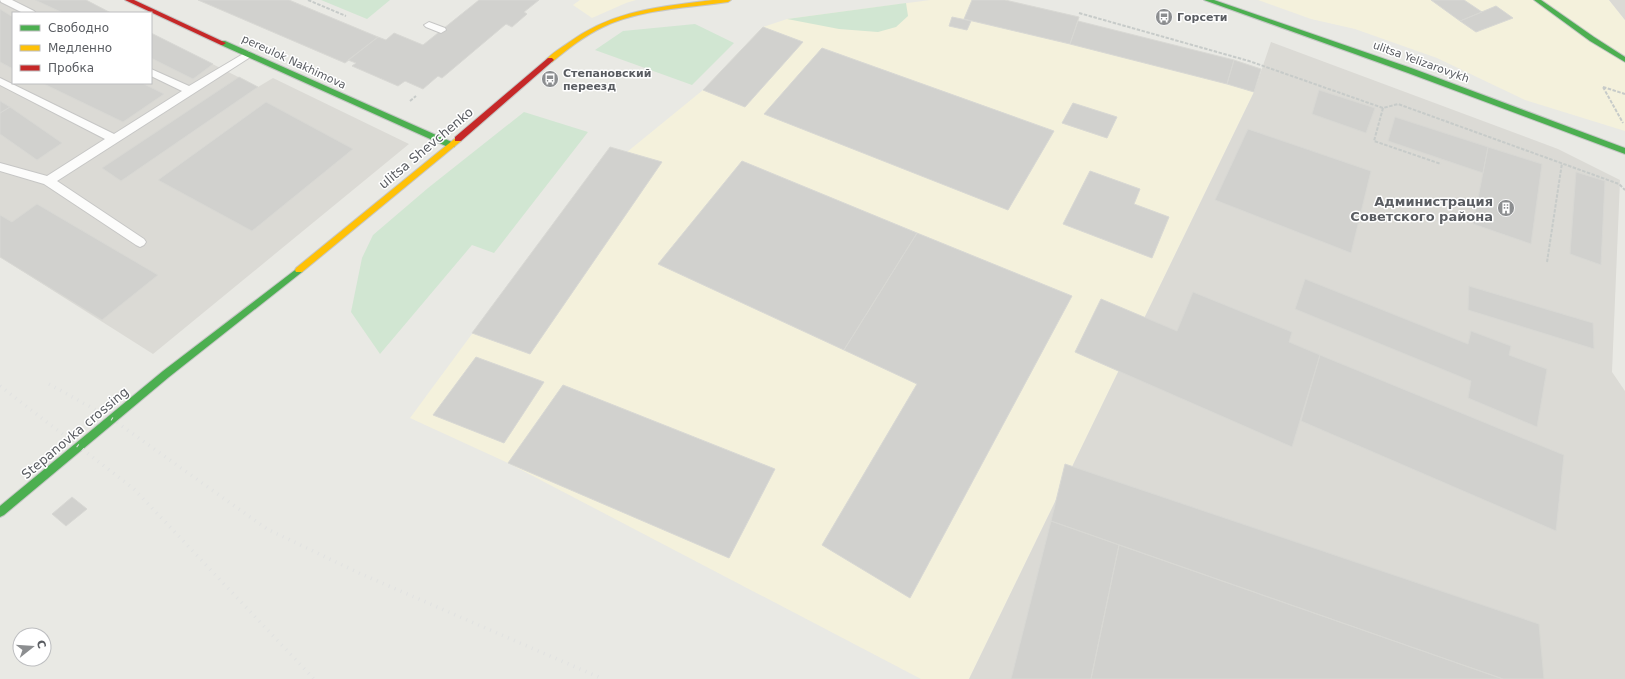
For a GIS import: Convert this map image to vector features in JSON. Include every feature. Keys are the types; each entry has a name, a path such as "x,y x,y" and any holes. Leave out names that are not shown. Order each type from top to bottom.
{"street":[{"name":"pereulok Nakhimova","path":"128,0 451,145"},
{"name":"ulitsa Shevchenko","path":"166,374 270,294 451,145 574,41 601,25 632,14 728,0"},
{"name":"ulitsa Yelizarovykh","path":"1207,0 1225,3 1625,151"},
{"path":"1537,0 1592,39 1625,60"},
{"name":"Stepanovka crossing","path":"0,512 166,374"}],"lane":[{"path":"4,0 29,12"},
{"path":"429,25 441,30"},
{"path":"48,181 248,54"},
{"path":"152,72 190,91"},
{"path":"0,81 114,139"},
{"path":"0,167 48,181 140,242"}],"path":[{"path":"308,0 346,16"},
{"path":"1079,13 1249,61 1383,108 1398,104 1619,184 1625,190"},
{"path":"1623,123 1603,87 1625,94"},
{"path":"1383,108 1374,141 1441,164"},
{"path":"1547,262 1562,164"}],"shaded area":[{"path":"0,0 86,0 109,12 12,12 12,84 152,84 152,34 258,87 273,78 409,144 153,354 0,257"},
{"path":"580,0 636,0 592,18 573,5"},
{"path":"930,0 1005,0 1079,17 1078,21 1234,60 1261,69 1254,92 969,679 921,679 508,463 410,418 610,147 627,152 703,90 763,27 787,19"},
{"path":"1258,0 1609,0 1625,20 1625,131 1525,100 1437,58 1355,29 1311,19"},
{"path":"1609,0 1625,0 1625,20"},
{"path":"1271,42 1558,149 1620,180 1612,372 1625,391 1625,679 969,679 1254,92"}],"green space":[{"path":"321,0 390,0 367,19"},
{"path":"906,3 908,16 896,27 878,32 839,29 787,19"},
{"path":"695,24 734,43 692,85 595,50 623,31"},
{"path":"524,112 588,132 494,253 472,245 380,354 351,312 362,258 373,235 428,188"}],"building":[{"path":"35,0 86,0 109,12 61,12"},
{"path":"198,0 289,0 378,37 345,63"},
{"path":"479,0 539,0 524,12 527,14 512,27 506,24 442,78 438,76 423,89 405,81 398,86 352,66 356,63 348,60 378,37 386,40 394,33 423,45"},
{"path":"972,0 1005,0 1079,17 1070,44 964,19"},
{"path":"1431,0 1464,0 1482,12 1460,21"},
{"path":"1496,6 1513,18 1476,32 1460,21"},
{"path":"0,9 12,16 12,68 0,62"},
{"path":"952,17 971,21 967,30 949,26"},
{"path":"1078,21 1234,60 1227,84 1070,44"},
{"path":"763,27 803,42 745,107 703,90"},
{"path":"152,34 213,64 193,79 152,58"},
{"path":"822,48 1054,131 1008,210 764,114"},
{"path":"1234,60 1261,69 1254,92 1227,84"},
{"path":"239,77 258,87 121,181 102,168"},
{"path":"44,84 144,84 164,94 123,122"},
{"path":"1319,90 1375,108 1366,133 1312,114"},
{"path":"0,101 10,107 0,113"},
{"path":"266,102 353,149 252,231 158,180"},
{"path":"1073,103 1117,117 1107,138 1062,123"},
{"path":"10,107 62,143 37,160 0,134 0,113"},
{"name":"Администрация Советского района","path":"1395,117 1488,147 1483,173 1388,141"},
{"path":"1248,129 1371,171 1351,253 1215,200"},
{"path":"610,147 662,162 530,354 472,333"},
{"name":"Администрация Советского района","path":"1488,147 1542,164 1531,244 1473,224"},
{"path":"742,161 917,233 844,350 658,264"},
{"path":"1090,171 1140,189 1134,204 1169,217 1152,258 1063,224"},
{"path":"1576,172 1605,181 1601,265 1570,254"},
{"path":"37,204 158,275 102,320 0,257 0,215 12,222"},
{"path":"917,233 1072,296 910,598 822,545 917,384 844,350"},
{"path":"1305,279 1468,344 1471,331 1511,346 1509,355 1547,369 1537,427 1468,398 1471,381 1295,309"},
{"path":"1469,286 1593,323 1594,349 1468,310"},
{"path":"1193,292 1292,332 1289,342 1320,355 1292,447 1075,352 1101,299 1177,331"},
{"path":"1320,355 1564,455 1556,531 1301,421"},
{"path":"476,357 544,382 504,443 433,415"},
{"path":"563,385 775,469 729,558 508,463"},
{"path":"1065,464 1539,624 1544,679 1503,679 1051,521"},
{"path":"72,497 87,509 66,526 52,514"},
{"path":"1051,521 1119,545 1091,679 1011,679"},
{"path":"1119,545 1503,679 1091,679"}],"railway":[{"path":"49,384 112,419 267,529 359,573 603,679"},
{"path":"0,386 134,489 314,679"}],"traffic: fast":[{"path":"1207,0 1411,71 1625,151"},
{"path":"1537,0 1592,39 1625,60"},
{"path":"223,43 451,145"},
{"path":"0,512 166,374 299,270"}],"traffic: slow":[{"path":"550,60 588,32 615,19 663,8 728,0"},
{"path":"299,270 458,139"}],"traffic: jam":[{"path":"128,0 223,43"},
{"path":"458,139 550,60"}],"place":[{"name":"Горсети","path":"1164,17"},
{"name":"Степановский переезд","path":"550,79"},
{"name":"Администрация Советского района","path":"1506,208"}]}
